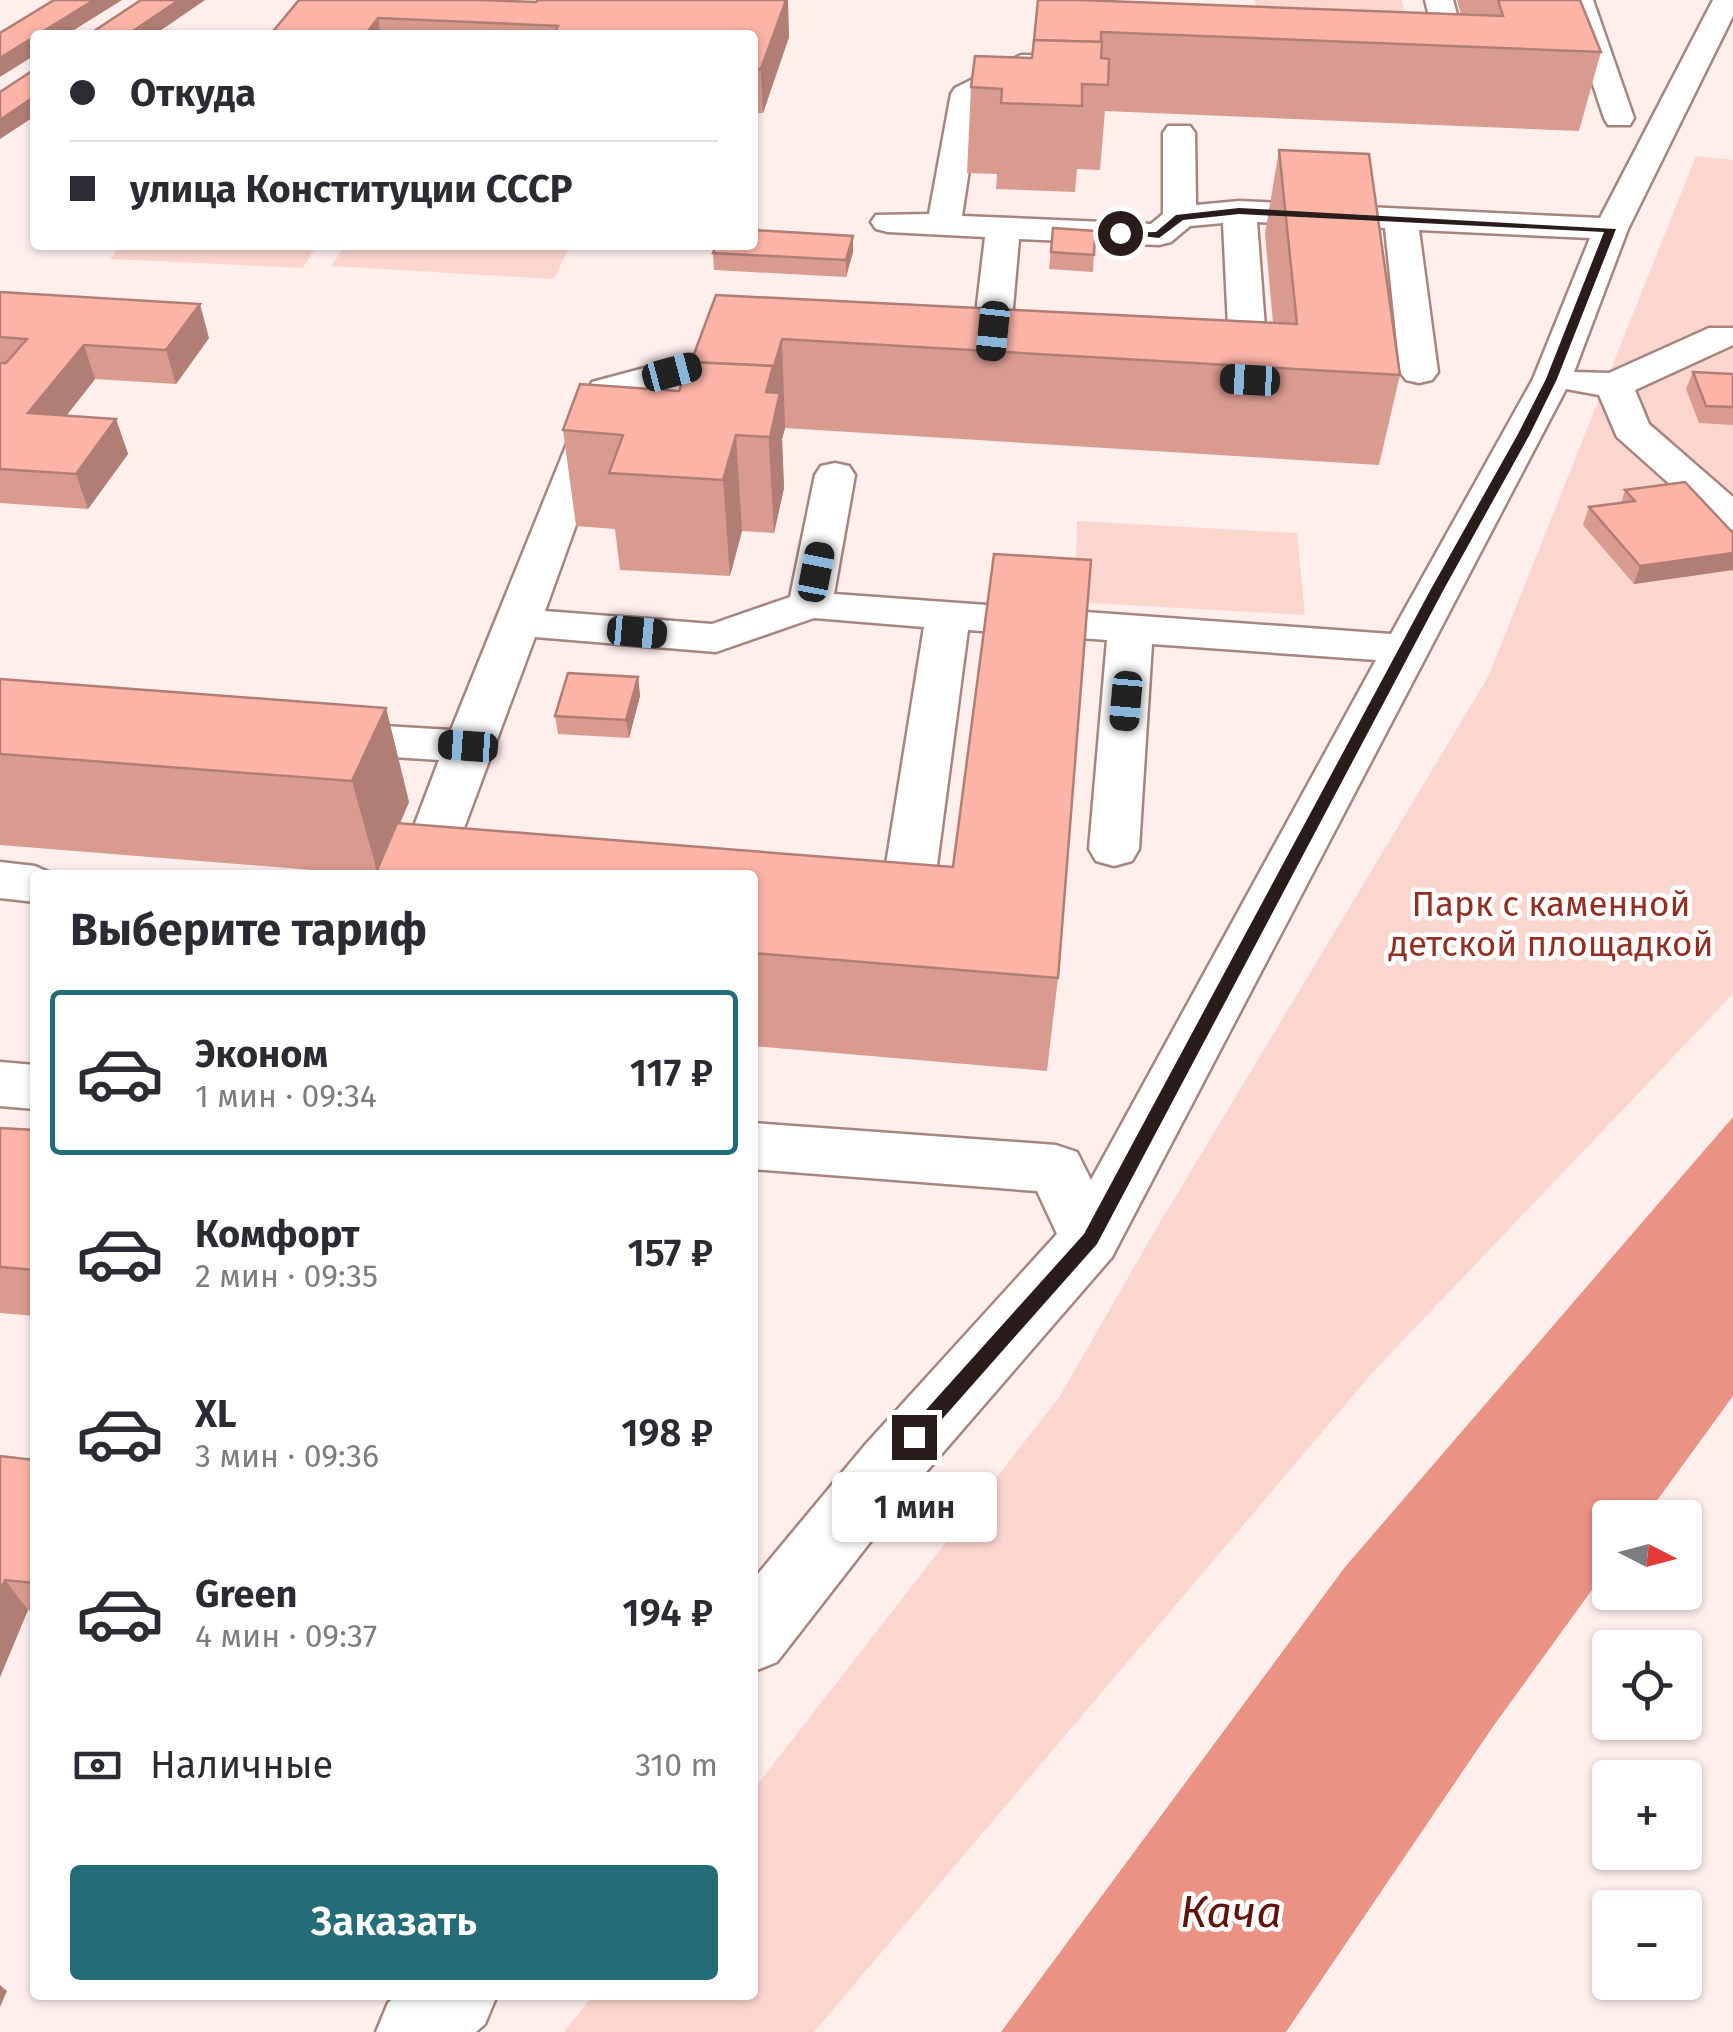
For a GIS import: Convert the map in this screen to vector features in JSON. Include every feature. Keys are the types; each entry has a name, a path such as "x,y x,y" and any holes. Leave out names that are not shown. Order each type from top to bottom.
{"street":[{"path":"1422,78 1460,80 1439,0"},
{"path":"1579,0 1618,118"},
{"path":"758,1629 888,1466 1090,1239 1552,379 1610,229 1727,0"},
{"path":"944,225 966,94 1031,61 1067,62"},
{"path":"1179,134 1180,217"},
{"path":"888,222 1159,235 1180,217 1239,211 1610,229"},
{"path":"1194,377 1250,380 1239,211"},
{"path":"1401,217 1419,372"},
{"path":"989,365 1004,228"},
{"path":"1552,379 1614,385 1722,336"},
{"path":"421,870 606,390 738,354 796,356"},
{"path":"1614,385 1631,429 1733,518"},
{"path":"810,605 835,474"},
{"path":"519,622 716,638 810,605 1408,649"},
{"path":"758,892 906,903 948,614"},
{"path":"1114,850 1131,626"},
{"path":"273,734 468,746"},
{"path":"0,880 30,883"},
{"path":"0,1084 30,1087"},
{"path":"758,1146 1056,1169 1090,1239"},
{"path":"417,2032 451,2000"}],"green space":[{"path":"1255,0 1402,0 1415,62 1259,54"},
{"name":"Парк с каменной детской площадкой","path":"1696,156 1733,160 1733,994 1373,1372 814,2032 564,2032 589,2000 758,2000 758,1784 1060,1396 1488,677"},
{"path":"117,250 314,250 303,268 110,259"},
{"path":"342,250 568,250 554,279 331,266"},
{"path":"1077,521 1297,533 1305,615 1074,602"}],"water":[{"name":"Кача","path":"1733,1117 1733,1396 1657,1500 1592,1500 1592,1590 1492,1728 1286,2032 1001,2032 1345,1567"}],"building":[{"path":"54,0 94,0 45,30 30,30 30,39 0,58 0,33"},
{"path":"141,0 179,0 134,30 96,30"},
{"path":"299,0 786,0 761,69 758,30 556,30 558,26 378,18 369,30 274,30"},
{"path":"1038,0 1503,16 1498,0 1580,0 1601,52 1101,32 1101,42 1034,40"},
{"path":"1034,40 1102,42 1101,58 1109,59 1108,85 1082,84 1082,106 1001,103 1002,89 971,87 975,56 1032,58"},
{"path":"30,72 30,99 0,120 0,92"},
{"path":"1279,150 1369,154 1400,375 782,339 773,370 773,366 691,362 716,295 1297,324"},
{"path":"1053,228 1095,231 1094,255 1051,252"},
{"path":"758,230 853,236 846,260 713,253 758,250"},
{"path":"0,292 200,304 166,350 84,345 28,413 116,419 76,474 0,469 0,363 6,363 27,339 0,337"},
{"path":"689,362 773,366 766,392 780,393 770,437 736,435 723,480 609,473 623,435 563,430 580,384 679,391"},
{"path":"1693,372 1733,374 1733,407 1706,406"},
{"path":"1685,482 1733,533 1733,553 1640,566 1589,507 1635,501 1625,490"},
{"path":"994,554 1091,560 1058,978 758,953 758,870 377,870 397,823 953,867"},
{"path":"568,673 638,677 626,720 555,716"},
{"path":"0,679 386,708 352,781 0,754"},
{"path":"0,1128 30,1130 30,1270 0,1267"},
{"path":"0,1456 30,1459 30,1582 5,1580 0,1591"}],"route":[{"path":"914,1437 1090,1239 1437,589 1524,434 1552,379 1610,229 1239,211 1180,217 1159,235 1120,233"}]}
